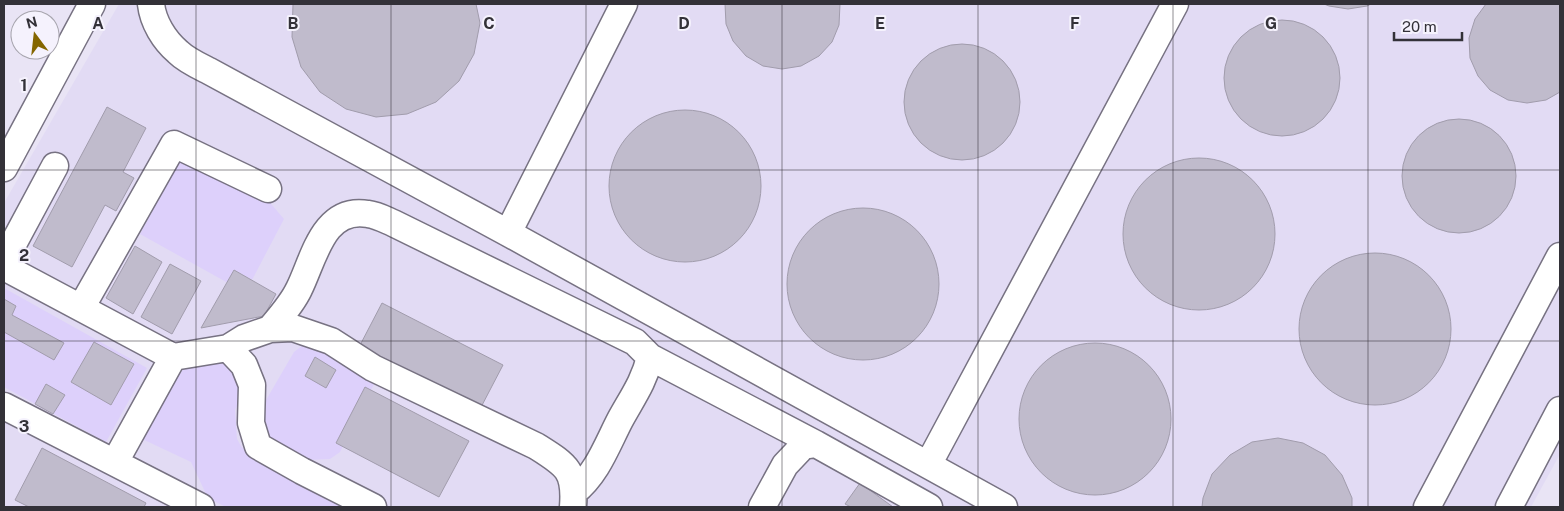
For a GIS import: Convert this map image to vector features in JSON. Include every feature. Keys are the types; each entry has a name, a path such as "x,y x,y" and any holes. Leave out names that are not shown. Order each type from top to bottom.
{"lane":[{"path":"4,168 92,4"},
{"path":"151,4 153,17 166,39 178,53 209,72 508,233 1004,507"},
{"path":"508,233 624,4"},
{"path":"928,465 1175,4"},
{"path":"81,308 174,144 268,189"},
{"path":"4,261 55,166"},
{"path":"270,329 285,311 299,289 317,244 335,221 352,214 369,214 402,228 635,342 650,357 816,444 921,505"},
{"path":"1427,507 1560,256"},
{"path":"4,267 173,357 228,348 244,338 270,329 293,328 331,341 373,368 536,446 556,459 571,474 573,500"},
{"path":"228,348 244,365 252,385 251,423 258,446 373,507"},
{"path":"115,462 173,357"},
{"path":"573,500 599,462 641,385 650,357"},
{"path":"4,406 115,462 168,500 201,507"},
{"path":"1509,507 1560,410"},
{"path":"762,507 786,465 803,446 816,444"}],"shaded area":[{"path":"119,4 1560,4 1560,454 1531,507 4,507 4,203"},
{"path":"196,161 266,198 284,219 252,280 234,270 228,283 140,234 179,162"},
{"path":"4,288 147,368 106,442 4,387"},
{"path":"303,345 342,360 374,384 340,452 330,459 307,460 274,441 265,431 262,407 294,352"},
{"path":"214,360 229,367 239,375 240,399 235,410 237,439 250,456 347,507 226,507 208,498 191,462 140,438 184,368"}],"building":[{"path":"293,4 476,4 480,23 474,54 459,81 436,102 407,114 376,117 346,109 320,92 301,67 292,37"},
{"path":"725,4 840,4 839,25 832,42 819,56 801,66 782,69 763,66 746,56 733,41 726,24"},
{"path":"1324,4 1371,4 1348,9"},
{"path":"1486,4 1560,4 1560,92 1546,100 1527,103 1508,100 1490,90 1478,76 1470,58 1469,38 1475,19"},
{"path":"1282,20 1304,25 1323,37 1335,56 1340,78 1335,100 1323,119 1304,131 1282,136 1260,131 1241,119 1229,100 1224,78 1229,56 1241,37 1260,25"},
{"path":"962,44 984,49 1003,61 1015,80 1020,102 1015,124 1003,143 984,155 962,160 940,155 921,143 909,124 904,102 909,80 921,61 940,49"},
{"path":"107,107 146,128 123,172 134,178 116,211 105,205 72,267 33,246"},
{"path":"685,110 714,116 739,132 755,157 761,186 755,215 739,240 714,256 685,262 656,256 631,240 615,215 609,186 615,157 631,132 656,116"},
{"path":"1459,119 1481,123 1500,135 1512,154 1516,176 1512,198 1500,217 1481,229 1459,233 1437,229 1418,217 1406,198 1402,176 1406,154 1418,135 1437,123"},
{"path":"1199,158 1228,164 1253,180 1269,205 1275,234 1269,263 1253,288 1228,304 1199,310 1170,304 1145,288 1129,263 1123,234 1129,205 1145,180 1170,164"},
{"path":"863,208 892,214 917,230 933,255 939,284 933,313 917,338 892,354 863,360 834,354 809,338 793,313 787,284 793,255 809,230 834,214"},
{"path":"135,246 162,262 133,314 106,298"},
{"path":"1375,253 1404,259 1429,275 1445,300 1451,329 1445,358 1429,383 1404,399 1375,405 1346,399 1321,383 1305,358 1299,329 1305,300 1321,275 1346,259"},
{"path":"170,264 201,281 172,334 141,317"},
{"path":"234,270 276,294 264,316 201,328"},
{"path":"4,299 16,306 12,315 64,343 54,360 4,332"},
{"path":"382,303 503,365 479,411 358,349"},
{"path":"94,342 134,364 111,405 71,382"},
{"path":"1095,343 1124,349 1149,365 1165,390 1171,419 1165,448 1149,473 1124,489 1095,495 1066,489 1041,473 1025,448 1019,419 1025,390 1041,365 1066,349"},
{"path":"315,357 336,370 326,388 305,376"},
{"path":"46,384 65,395 53,414 35,404"},
{"path":"365,387 469,441 439,497 336,443"},
{"path":"1278,438 1303,443 1325,455 1342,475 1352,498 1352,507 1202,507 1203,498 1212,474 1230,455 1252,442"},
{"path":"42,448 146,503 144,507 29,507 15,500"},
{"path":"860,483 893,507 851,507 845,504"}]}
